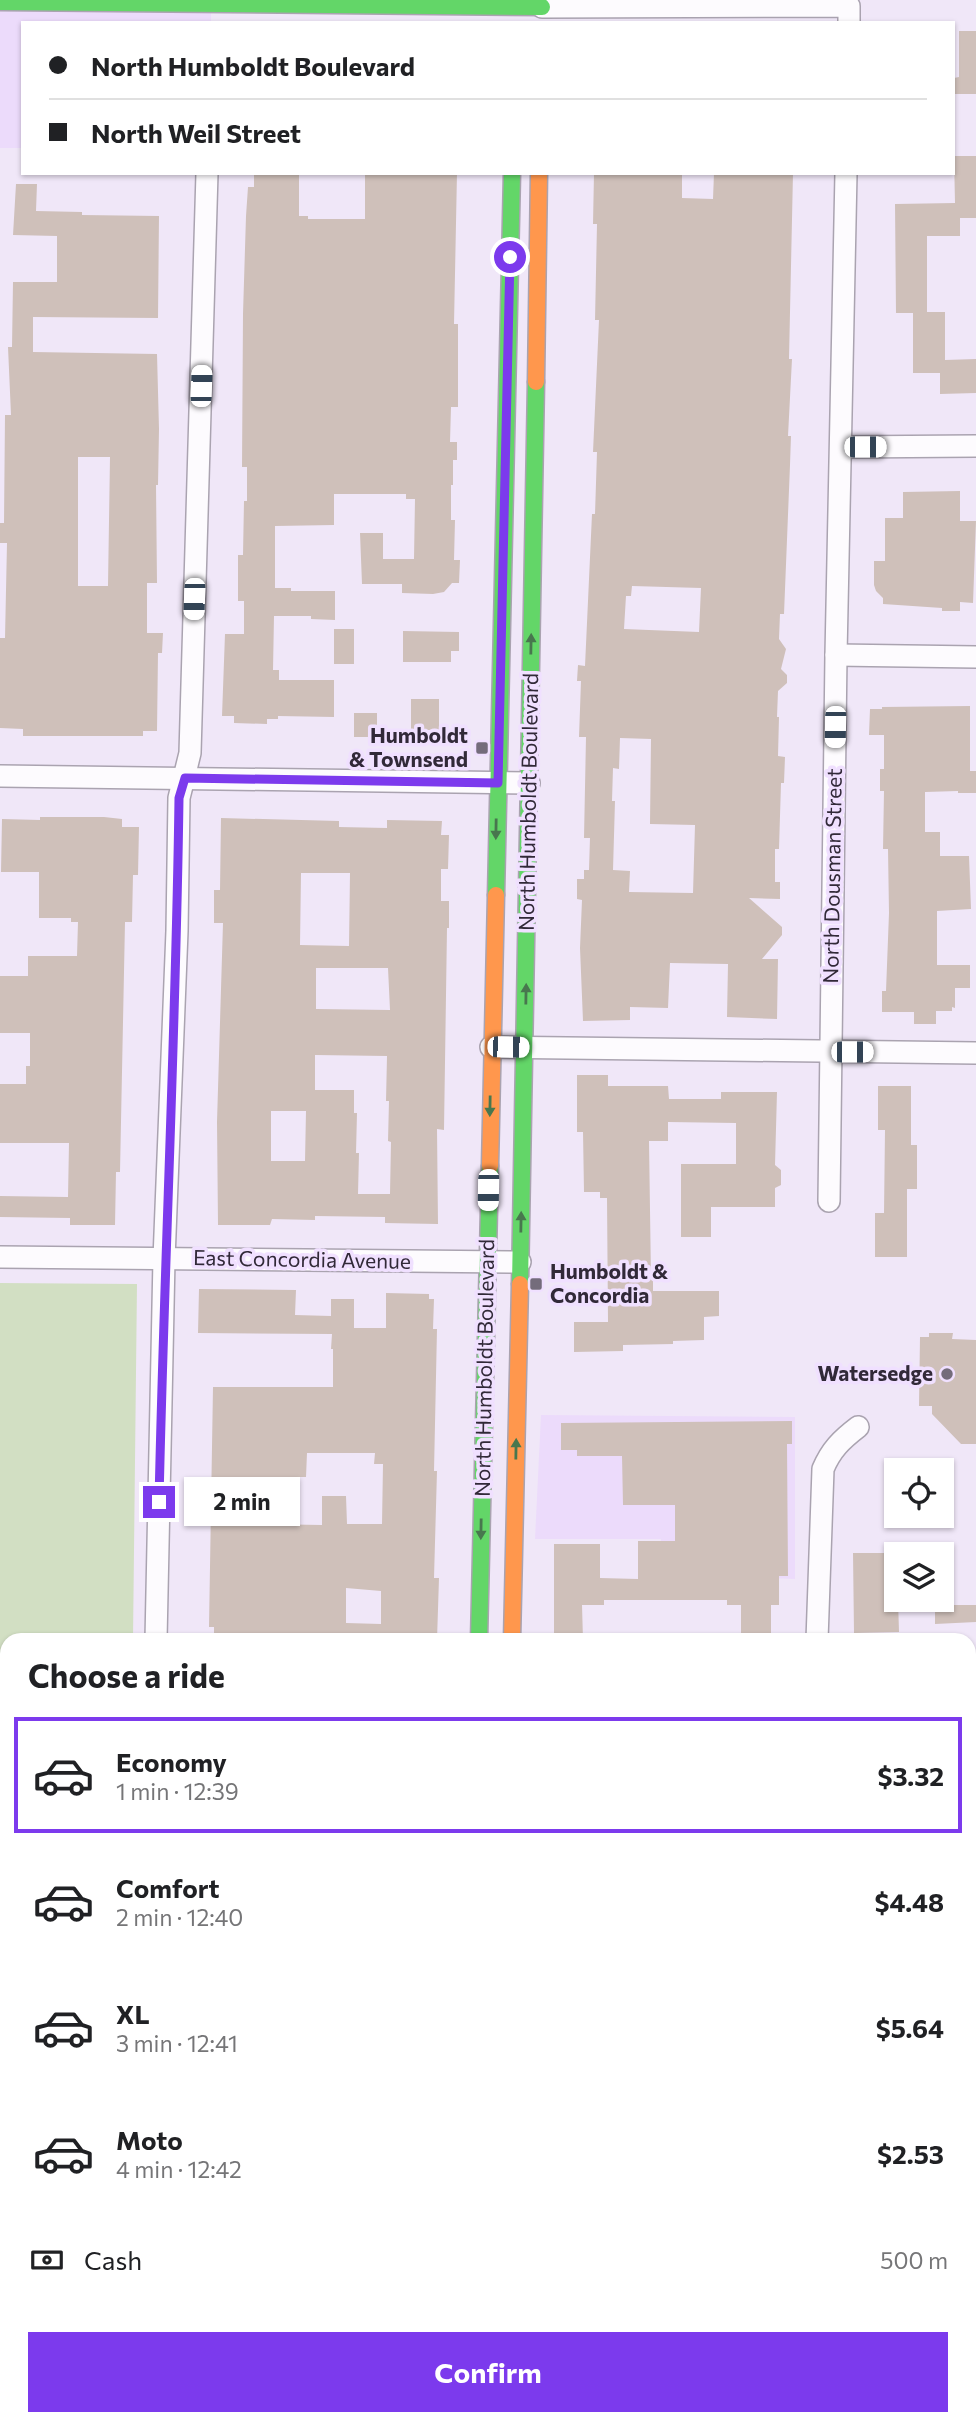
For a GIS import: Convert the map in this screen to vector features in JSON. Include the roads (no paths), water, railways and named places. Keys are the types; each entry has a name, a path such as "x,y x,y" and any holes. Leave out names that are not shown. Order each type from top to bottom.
{"main road":[{"path":"0,2 211,14 542,10"},
{"name":"North Humboldt Boulevard","path":"479,1633 512,175"},
{"name":"North Humboldt Boulevard","path":"512,1633 539,175"}],"street":[{"path":"542,10 849,14"},
{"path":"156,1633 164,1259 177,931 179,798 190,753 207,175"},
{"name":"North Dousman Street","path":"829,1201 846,175"},
{"path":"842,447 976,446"},
{"path":"836,655 976,657"},
{"path":"0,776 529,783"},
{"path":"491,1047 976,1053"},
{"name":"East Concordia Avenue","path":"0,1257 520,1262"},
{"path":"817,1633 821,1480 829,1455 839,1442 858,1427"}],"place":[{"name":"Humboldt & Townsend","path":"482,748"},
{"name":"Humboldt & Concordia","path":"536,1284"},
{"name":"Watersedge","path":"947,1374"}]}
